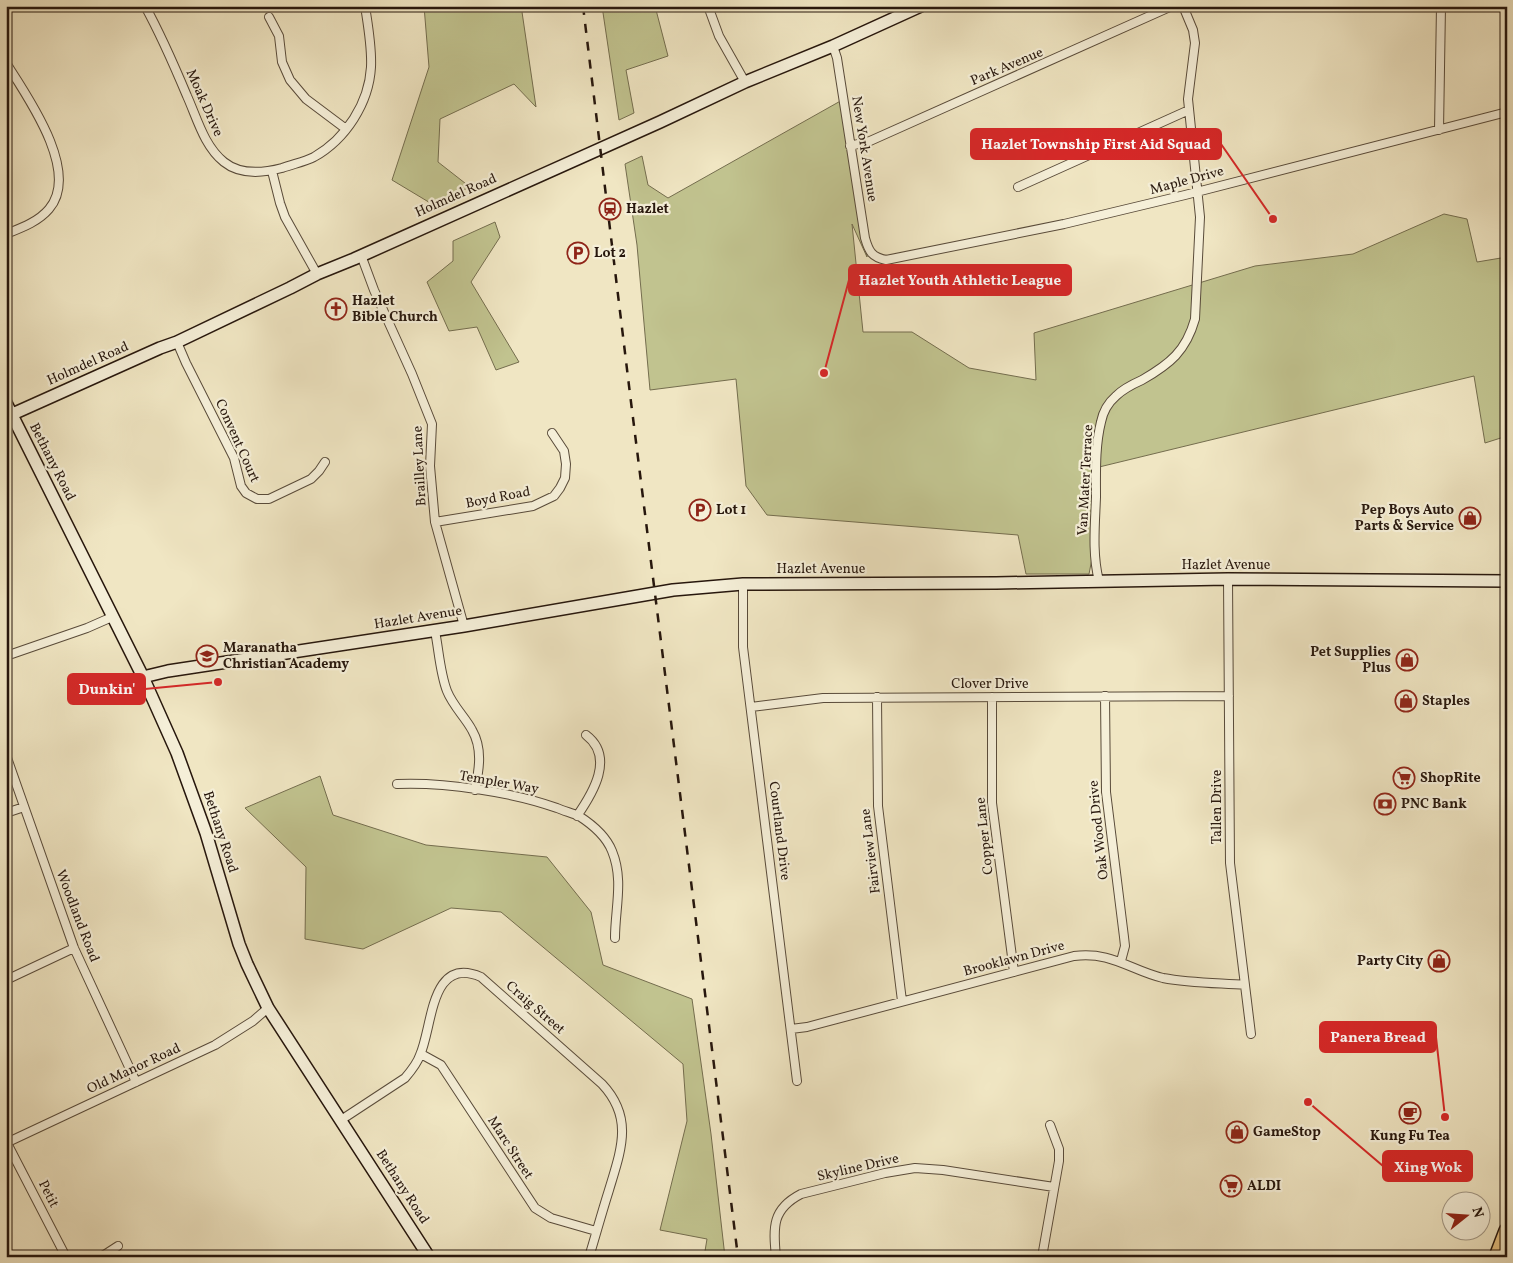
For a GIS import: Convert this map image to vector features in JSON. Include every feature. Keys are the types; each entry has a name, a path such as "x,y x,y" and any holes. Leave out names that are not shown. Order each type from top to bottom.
{"highway":[{"path":"1497,1257 1507,1230"}],"street":[{"name":"Moak Drive","path":"145,6 162,38 206,139 222,161 236,168 251,172 272,171 314,157 328,148 346,129 361,108 370,75 370,48 365,6"},
{"path":"708,6 719,36 745,82"},
{"name":"Holmdel Road","path":"9,416 160,348 178,342 317,274 660,122 745,82 833,46 921,6"},
{"name":"Park Avenue","path":"850,146 870,141 1172,6"},
{"name":"Van Mater Terrace","path":"1098,581 1094,550 1097,456 1101,422 1115,396 1170,362 1179,353 1190,334 1195,319 1200,217 1189,110 1189,85 1196,43 1184,6"},
{"path":"1438,130 1441,6"},
{"path":"268,17 278,36 282,62 294,86 306,99 346,129"},
{"name":"New York Avenue","path":"833,46 837,58 865,238 872,255"},
{"path":"6,63 40,118 58,168 60,179 58,192 48,210 29,224 6,234"},
{"path":"1018,187 1189,110"},
{"name":"Maple Drive","path":"872,255 886,260 1064,224 1198,192 1507,112"},
{"path":"272,171 286,217 317,274"},
{"name":"Brailley Lane","path":"361,255 374,290 412,374 432,424 430,466 435,522 464,626"},
{"name":"Convent Court","path":"178,342 186,363 234,458 241,486 246,493 257,499 269,499 310,479 325,462"},
{"name":"Bethany Road","path":"6,403 9,416 143,677 182,764 206,833 239,944 268,1008 429,1257"},
{"name":"Boyd Road","path":"435,522 533,506 554,496 565,478 566,464 564,451 552,433"},
{"name":"Hazlet Avenue","path":"143,677 168,671 436,631 673,590 743,584 1228,579 1507,581"},
{"name":"Tallen Drive","path":"1228,579 1230,863 1251,1034"},
{"name":"Courtland Drive","path":"743,584 743,647 797,1081"},
{"path":"6,656 87,628 112,617"},
{"path":"436,631 446,689 478,743 480,762 475,790"},
{"name":"Oak Wood Drive","path":"1105,696 1106,792 1125,946 1121,961"},
{"name":"Clover Drive","path":"751,707 823,698 1229,696"},
{"name":"Fairview Lane","path":"877,697 878,806 902,1001"},
{"name":"Copper Lane","path":"992,697 992,802 1014,972"},
{"path":"577,816 593,790 600,769 599,752 594,742 586,735"},
{"name":"Woodland Road","path":"6,755 74,948 136,1082"},
{"name":"Templer Way","path":"397,784 418,784 475,790 532,800 577,816 600,832 614,856 619,893 615,938"},
{"path":"6,813 24,807"},
{"path":"6,980 74,948"},
{"name":"Brooklawn Drive","path":"791,1030 807,1028 902,1001 1085,954 1121,961 1145,972 1165,978 1245,985"},
{"name":"Craig Street","path":"341,1120 405,1078 414,1068 421,1054 438,990 444,982 455,974 472,974 481,978 602,1084 618,1108 622,1122 623,1138 621,1151 588,1257"},
{"name":"Old Manor Road","path":"7,1143 215,1045 253,1021 268,1008"},
{"name":"Marc Street","path":"421,1054 441,1065 535,1208 550,1218 596,1231"},
{"path":"1042,1257 1059,1162 1059,1149 1050,1126"},
{"name":"Petit","path":"7,1143 66,1257"},
{"name":"Skyline Drive","path":"776,1257 774,1234 776,1219 780,1211 801,1194 885,1173 928,1168 1054,1187"},
{"path":"101,1257 118,1246"}],"green space":[{"path":"424,6 536,6 522,12 536,107 514,84 440,119 438,162 470,187 432,204 392,180 429,67"},
{"path":"602,6 655,6 668,56 626,70 634,113 619,120"},
{"path":"844,99 867,257 852,224 863,332 912,332 969,368 1036,380 1034,333 1255,266 1353,254 1444,214 1467,219 1477,262 1507,257 1507,436 1485,443 1474,376 1095,468 1095,543 1089,574 1026,574 1018,535 767,515 746,486 736,379 650,390 637,245 625,164 642,156 648,185 668,198"},
{"path":"495,222 500,237 471,282 519,362 496,370 477,327 449,331 427,282 453,261 453,241"},
{"path":"320,776 333,815 426,845 547,857 591,912 603,965 692,999 711,1134 725,1257 704,1257 707,1239 660,1230 687,1121 683,1064 501,912 451,908 363,949 305,939 306,867 245,808"}],"railway":[{"path":"583,6 738,1257"}],"place":[{"name":"Hazlet","path":"610,209"},
{"name":"Hazlet Township First Aid Squad","path":"1273,219"},
{"name":"Lot 2","path":"578,253"},
{"name":"Hazlet Bible Church","path":"336,309"},
{"name":"Hazlet Youth Athletic League","path":"824,373"},
{"name":"Lot 1","path":"700,510"},
{"name":"Pep Boys Auto Parts & Service","path":"1470,518"},
{"name":"Maranatha Christian Academy","path":"207,656"},
{"name":"Pet Supplies Plus","path":"1407,660"},
{"name":"Dunkin'","path":"218,682"},
{"name":"Staples","path":"1406,701"},
{"name":"ShopRite","path":"1404,778"},
{"name":"PNC Bank","path":"1385,804"},
{"name":"Party City","path":"1439,961"},
{"name":"Xing Wok","path":"1308,1102"},
{"name":"Kung Fu Tea","path":"1410,1113"},
{"name":"Panera Bread","path":"1445,1117"},
{"name":"GameStop","path":"1237,1132"},
{"name":"ALDI","path":"1231,1186"}]}
